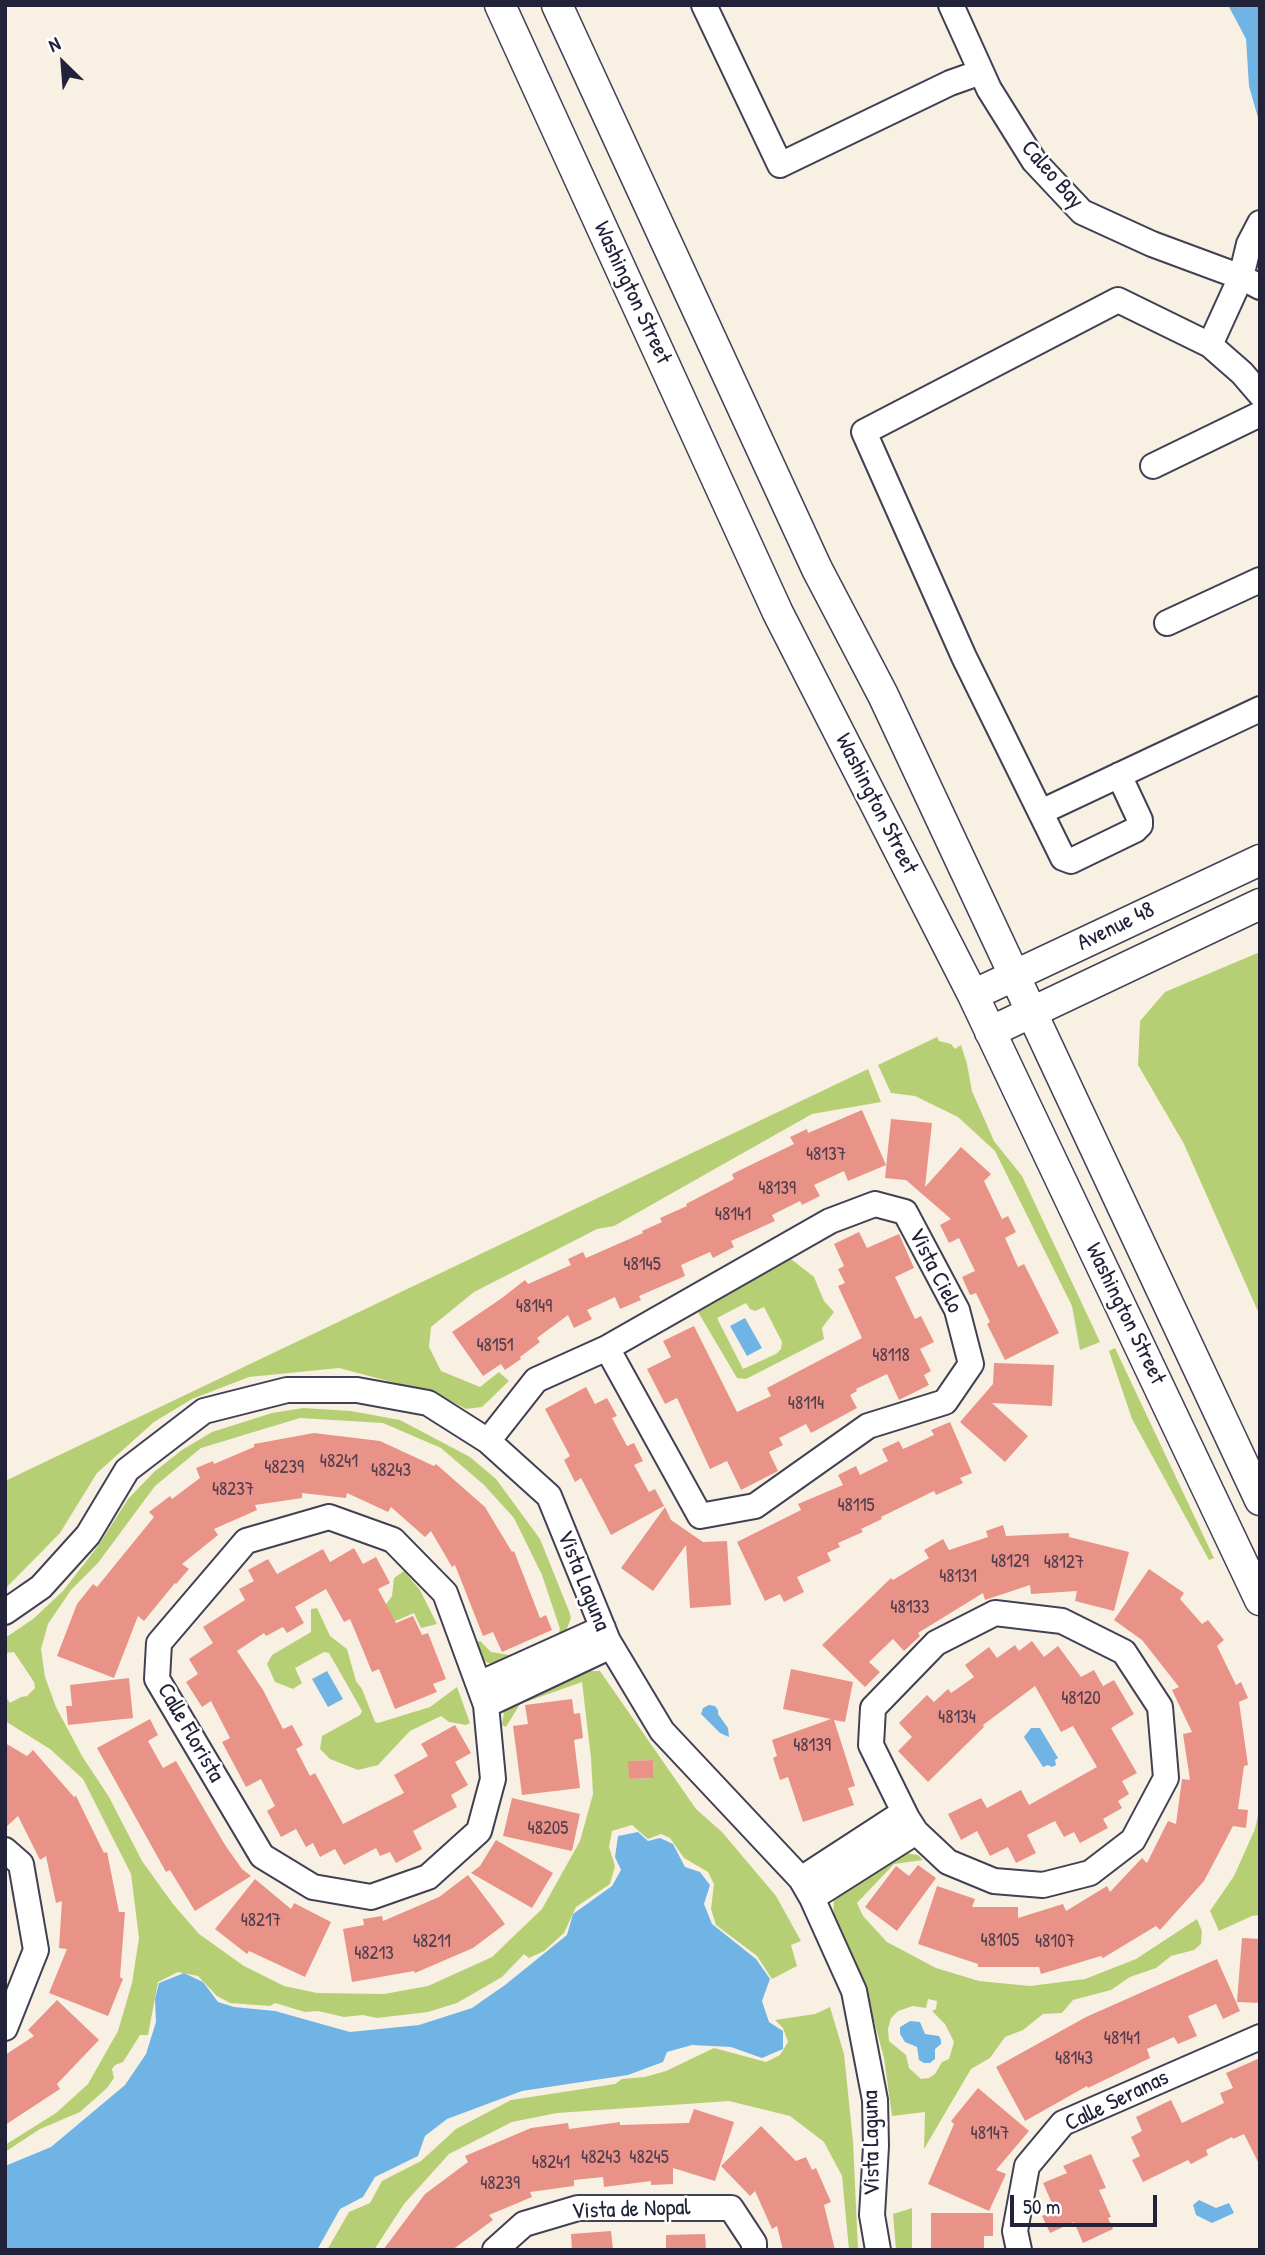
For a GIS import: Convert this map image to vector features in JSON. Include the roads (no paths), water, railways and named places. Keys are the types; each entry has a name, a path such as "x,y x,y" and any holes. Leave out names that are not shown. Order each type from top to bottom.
{"main road":[{"name":"Washington Street","path":"500,5 778,612 973,995 1260,1600"},
{"name":"Washington Street","path":"556,5 817,569 883,695 1260,1500"},
{"name":"Avenue 48","path":"973,995 1260,859"},
{"name":"Avenue 48","path":"990,1032 1260,904"}],"street":[{"path":"704,5 780,165 950,83 981,72"},
{"name":"Caleo Bay","path":"951,5 989,89 1034,161 1082,212 1152,244 1251,282"},
{"path":"1251,282 1249,244 1260,223"},
{"path":"1210,345 1251,282 1260,256"},
{"path":"1119,775 1140,820 1135,830 1071,861 1063,858 964,657 864,432 1118,300 1210,345 1242,373 1260,394"},
{"path":"1153,466 1260,414"},
{"path":"1167,623 1260,580"},
{"path":"1041,812 1260,709"},
{"name":"Vista Cielo","path":"488,1441 536,1380 607,1349 830,1221 875,1205 905,1212 957,1310 971,1364 945,1402 868,1426 755,1506 700,1516 607,1349"},
{"name":"Vista Laguna","path":"5,1612 41,1587 88,1535 127,1470 204,1411 287,1391 357,1390 428,1403 488,1441 549,1496 607,1637 662,1731 807,1889 854,1991 875,2100 876,2146 872,2215 878,2250"},
{"name":"Calle Florista","path":"329,1517 393,1540 445,1593 483,1695 493,1779 479,1830 428,1877 371,1897 313,1887 262,1856 157,1679 159,1643 246,1541 329,1517"},
{"path":"995,1613 1062,1621 1124,1652 1160,1707 1166,1778 1133,1840 1090,1873 1043,1885 994,1881 948,1862 910,1822 871,1745 873,1708 936,1643 995,1613"},
{"path":"483,1695 607,1637"},
{"path":"807,1889 910,1822"},
{"path":"5,1850 21,1864 36,1950 5,2028"},
{"name":"Calle Seranas","path":"1018,2250 1015,2231 1027,2165 1063,2123 1260,2037"},
{"name":"Vista de Nopal","path":"495,2250 524,2224 578,2208 731,2208 754,2243 754,2250"}],"water":[{"path":"1228,5 1260,5 1260,125 1249,86 1246,39"},
{"path":"745,1318 762,1348 747,1356 730,1326"},
{"path":"327,1671 343,1699 328,1707 312,1679"},
{"path":"709,1705 718,1710 728,1728 729,1737 720,1733 701,1714 703,1708"},
{"path":"1031,1728 1040,1728 1058,1758 1055,1760 1056,1765 1043,1767 1024,1737"},
{"path":"638,1832 648,1841 660,1838 673,1844 685,1867 700,1872 710,1885 704,1904 712,1924 756,1959 770,1979 762,2001 769,2022 783,2031 783,2049 762,2058 731,2047 692,2045 667,2052 663,2062 628,2075 522,2091 447,2119 425,2136 418,2156 375,2177 363,2197 340,2209 317,2250 5,2250 5,2166 51,2147 125,2085 146,2054 156,2022 155,1999 159,1983 184,1973 203,1982 218,2002 234,2007 275,2011 350,2032 419,2025 472,2008 567,1935 573,1914 612,1886 621,1870 615,1857 618,1836"},
{"path":"910,2021 920,2022 925,2034 939,2036 941,2040 941,2044 935,2049 935,2059 930,2063 919,2060 917,2047 905,2042 900,2034 900,2027"},
{"path":"1199,2200 1216,2208 1229,2203 1234,2213 1212,2223 1196,2215 1193,2205"}]}
